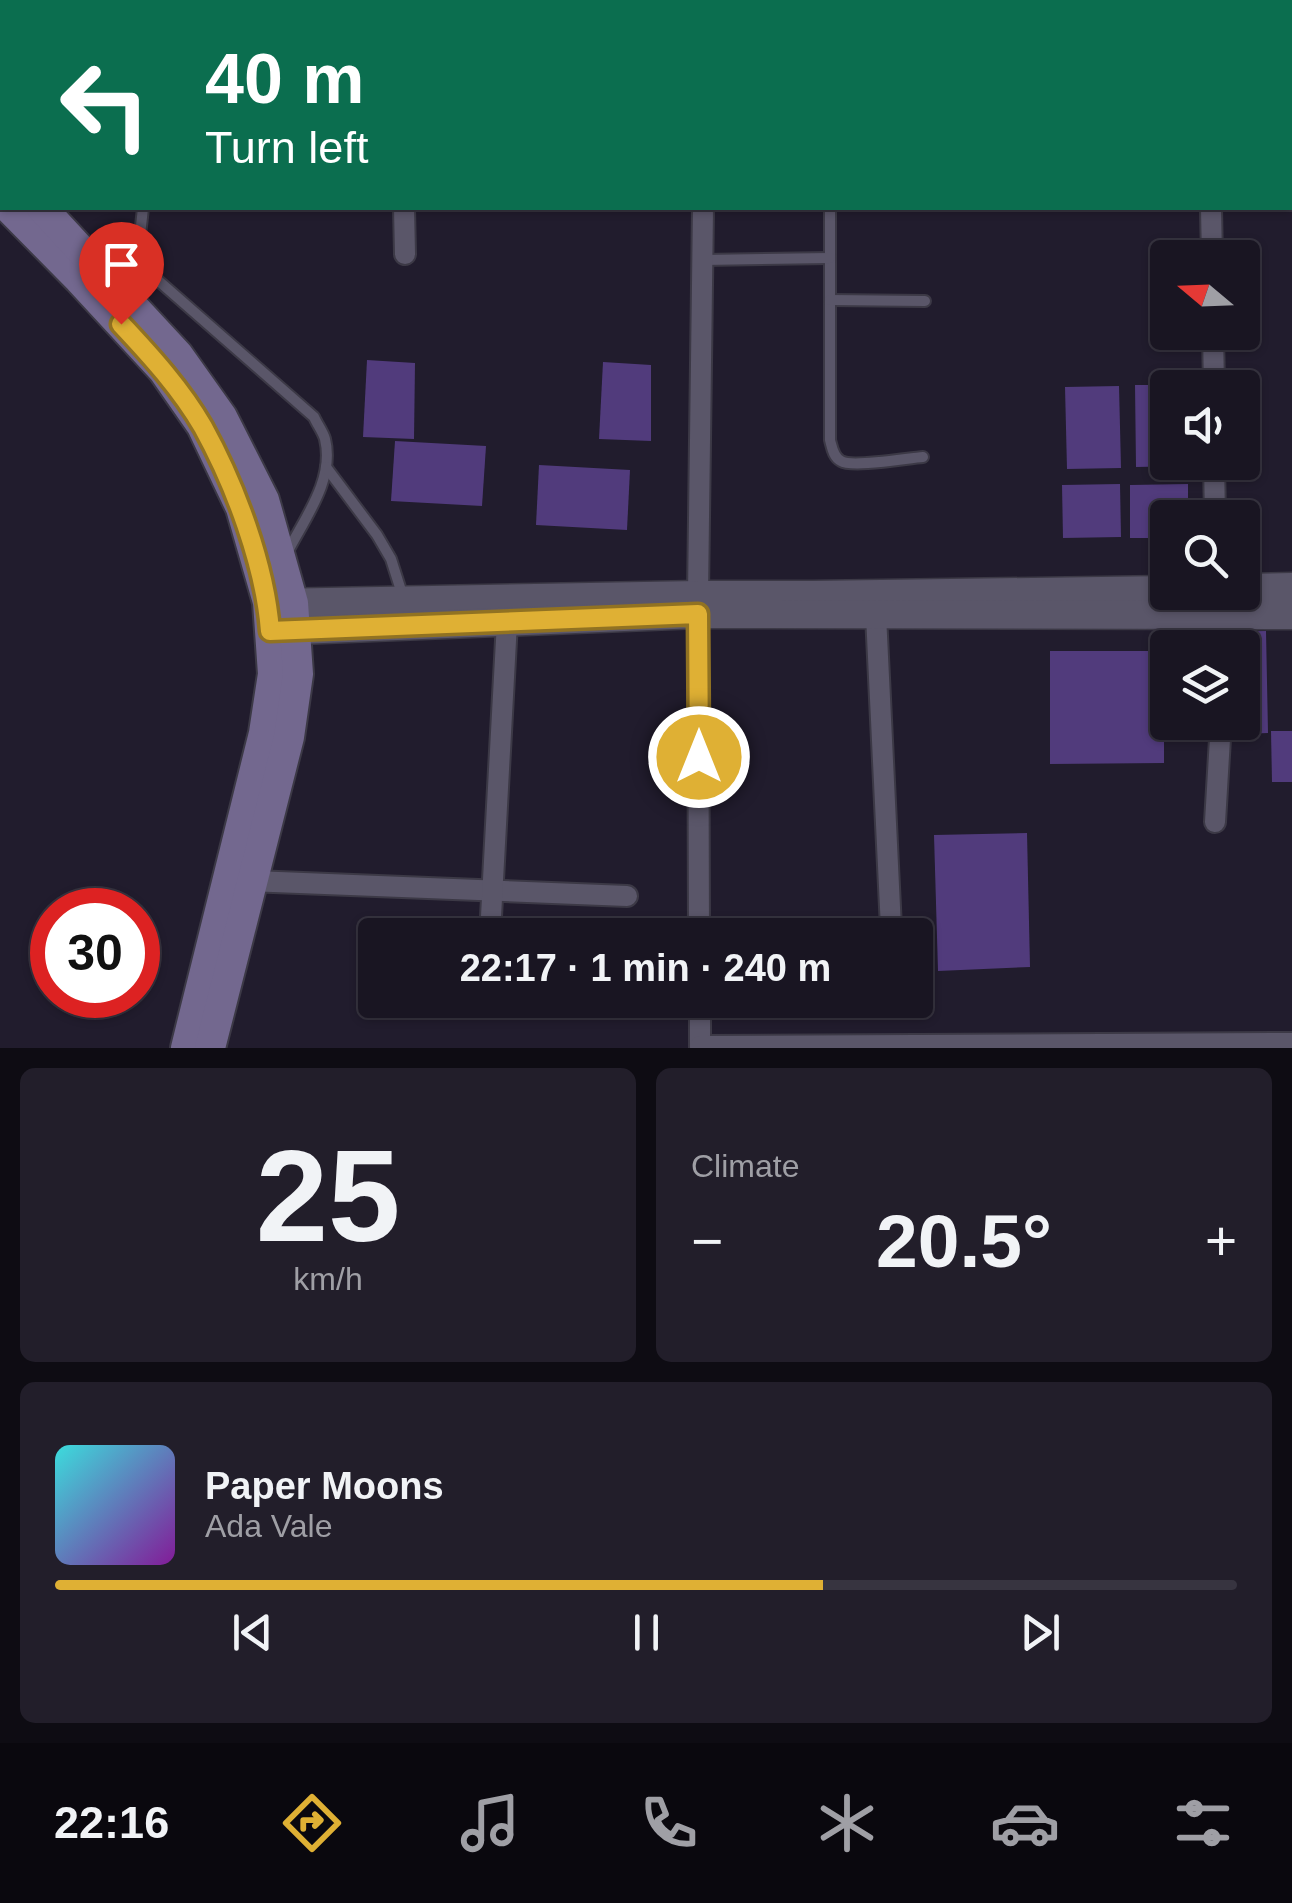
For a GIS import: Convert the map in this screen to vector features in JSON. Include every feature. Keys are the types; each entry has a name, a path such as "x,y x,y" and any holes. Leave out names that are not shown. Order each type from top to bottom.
{"main road":[{"path":"11,210 163,370 202,426 241,508 282,617 298,674 289,737 210,1048"},
{"path":"44,210 178,355 222,418 264,500 282,563 282,617 264,733 186,1048"}],"street":[{"path":"404,210 404,254"},
{"path":"700,918 698,604 704,210"},
{"path":"1212,210 1212,240"},
{"path":"1260,588 1292,587"},
{"path":"282,617 508,622 812,595 1150,590"},
{"path":"282,617 404,600 698,604 876,615 1150,609"},
{"path":"1241,610 1292,615"},
{"path":"876,615 890,918"},
{"path":"491,918 508,622"},
{"path":"1215,822 1221,740"},
{"path":"251,882 627,896"},
{"path":"700,1018 700,1047 1150,1047 1292,1043"}],"lane":[{"path":"132,304 144,210"},
{"path":"830,210 833,453 840,462 854,464 923,456"},
{"path":"703,260 830,258"},
{"path":"137,262 314,418 325,438 326,467 318,495 282,563"},
{"path":"830,300 925,301"},
{"path":"326,467 391,559 404,600"}],"building":[{"path":"367,360 415,363 414,439 363,437"},
{"path":"603,362 651,365 651,441 599,439"},
{"path":"1135,385 1150,385 1150,467 1136,467"},
{"path":"1119,386 1121,468 1067,469 1065,387"},
{"path":"395,441 486,446 482,506 391,501"},
{"path":"539,465 630,470 627,530 536,525"},
{"path":"1120,484 1121,537 1063,538 1062,485"},
{"path":"1188,484 1188,500 1150,500 1150,538 1130,538 1130,485"},
{"path":"1260,631 1266,631 1268,733 1260,733"},
{"path":"1050,651 1150,651 1150,740 1164,740 1164,763 1050,764"},
{"path":"1271,731 1292,731 1292,782 1272,782"},
{"path":"1027,833 1030,967 938,971 934,835"}],"route":[{"path":"121,324 163,370 202,426 241,508 268,602 270,631 698,614 699,757"}]}
